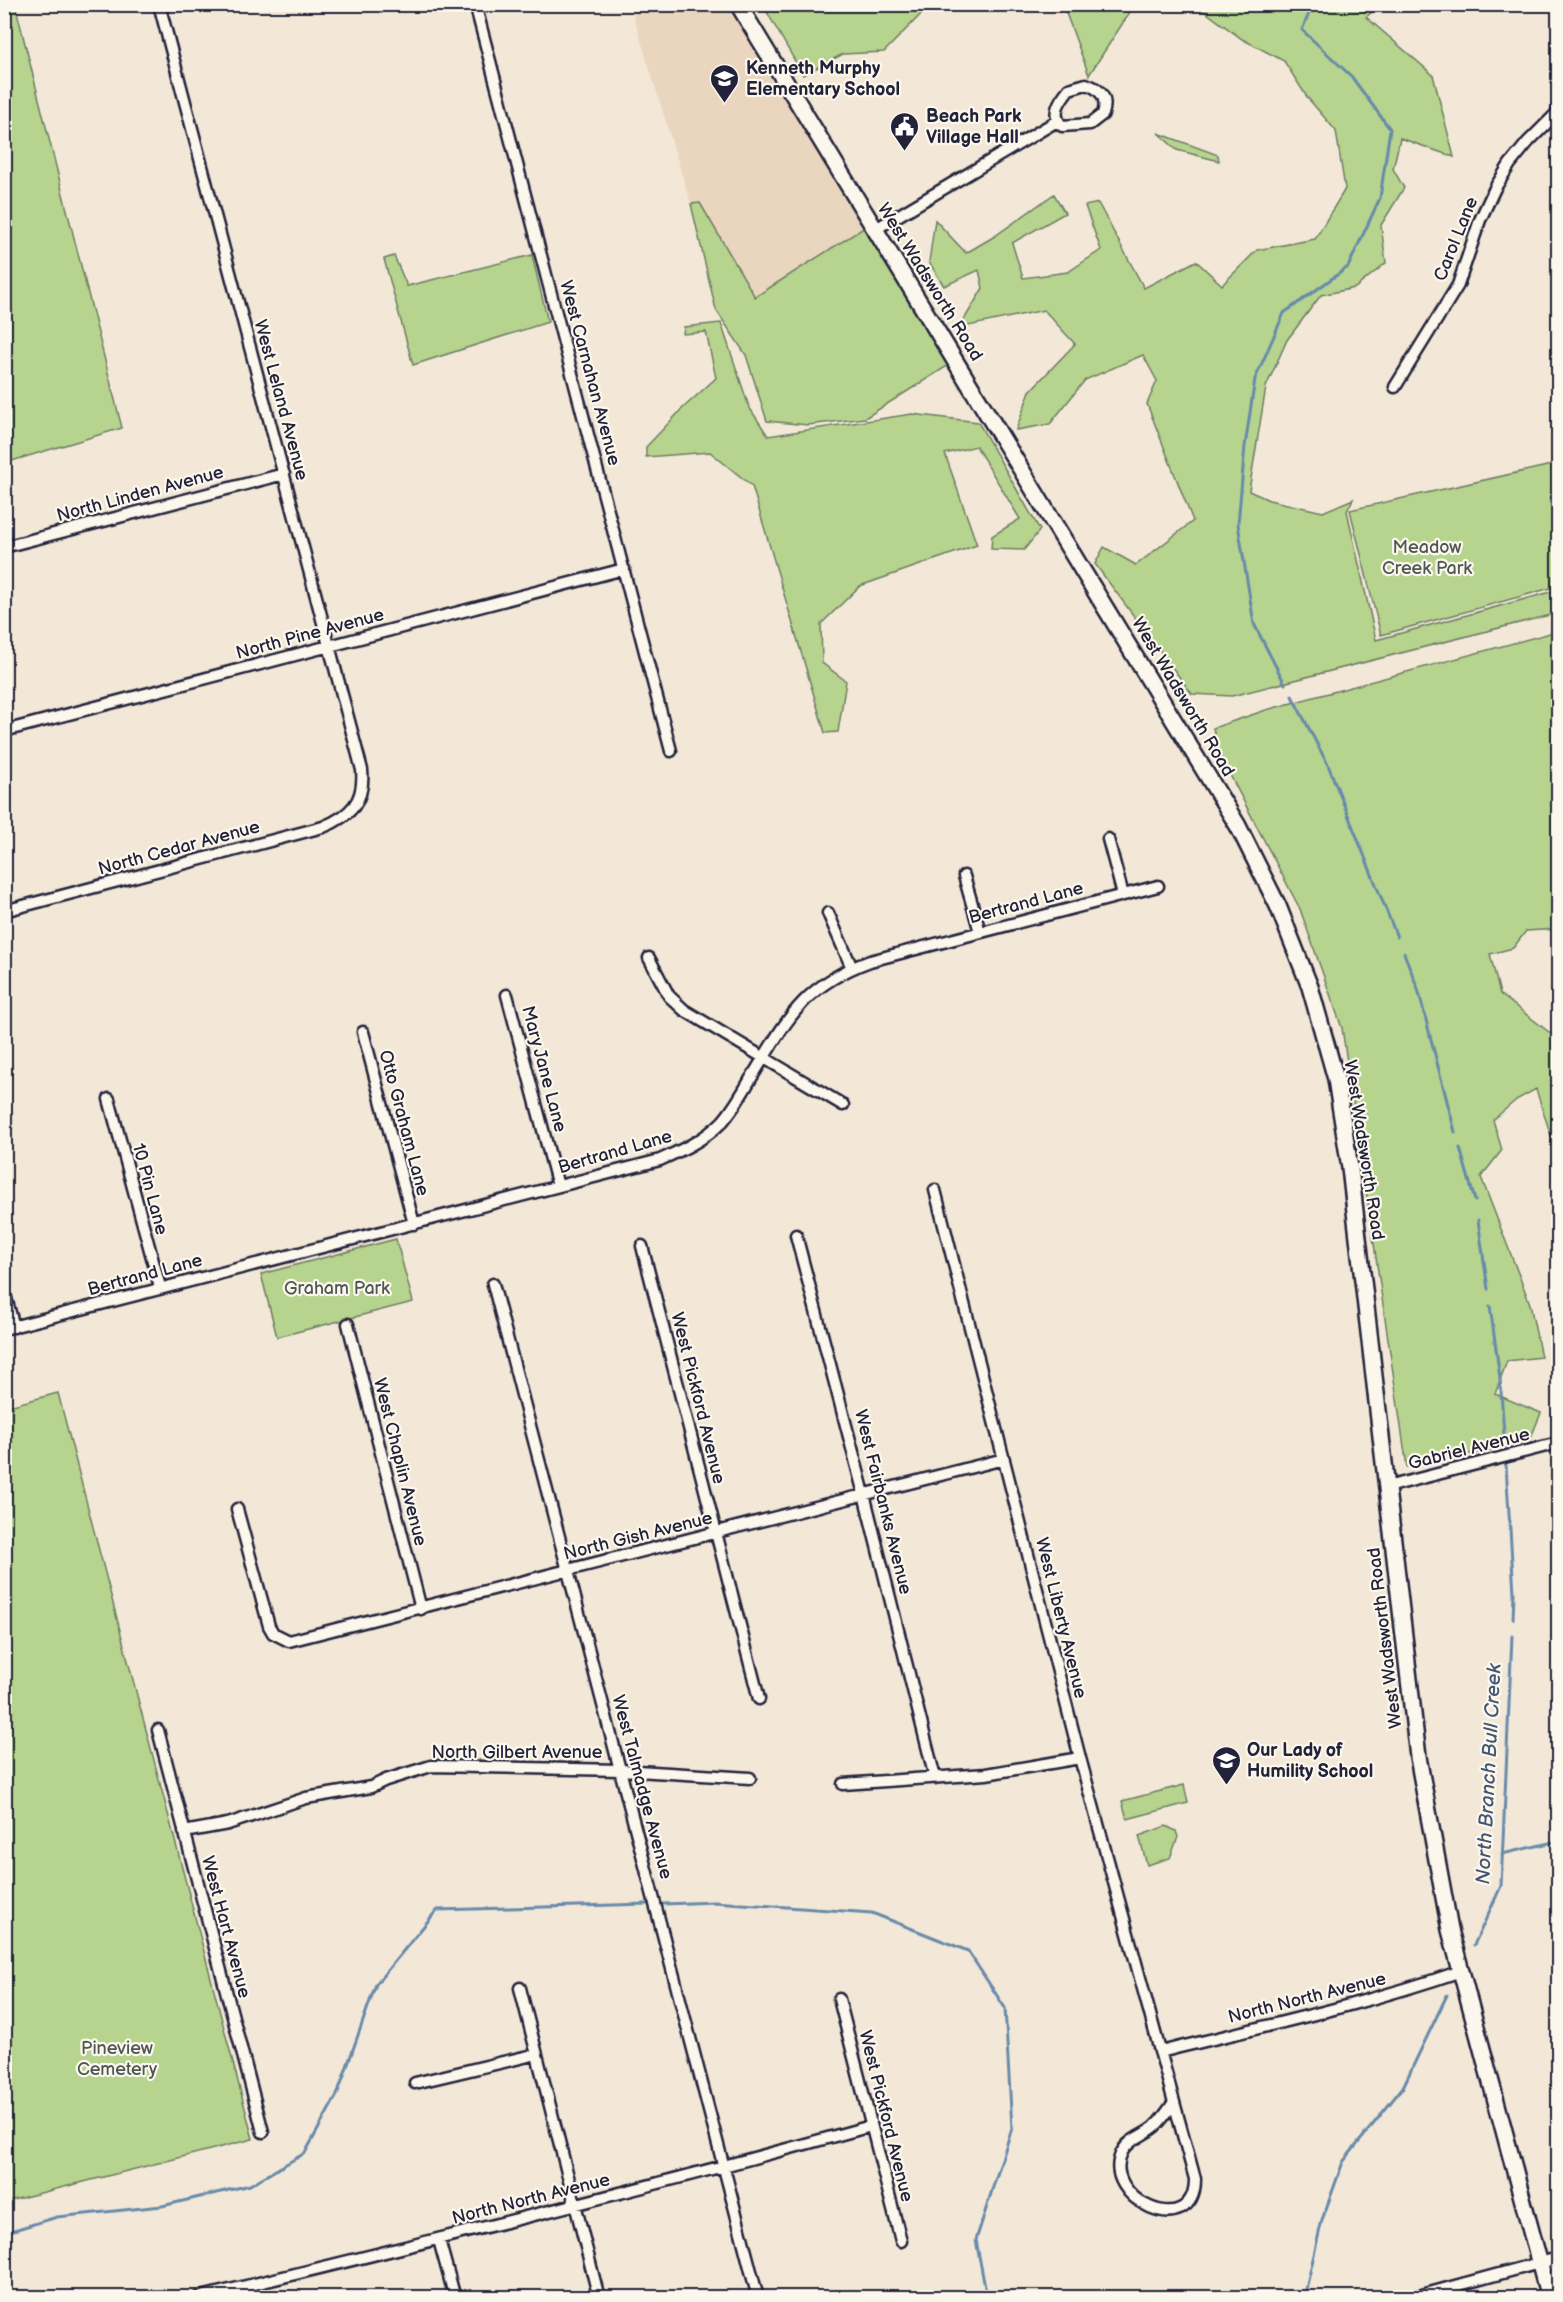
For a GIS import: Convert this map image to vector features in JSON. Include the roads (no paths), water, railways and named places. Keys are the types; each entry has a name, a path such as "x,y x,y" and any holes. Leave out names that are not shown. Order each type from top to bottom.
{"main road":[{"name":"West Wadsworth Road","path":"738,4 1238,826 1278,906 1310,987 1336,1079 1350,1168 1421,1775 1450,1930 1549,2298"}],"street":[{"name":"West Leland Avenue","path":"159,4 362,770 363,782 355,804"},
{"name":"West Carnahan Avenue","path":"475,4 671,751"},
{"path":"1086,84 1099,90 1104,98 1103,114 1090,124 1062,126 1057,121 1056,112 1069,89 1086,84"},
{"name":"Carol Lane","path":"1395,387 1458,285 1480,220 1494,188 1528,142 1558,112"},
{"path":"874,230 1057,121"},
{"name":"North Linden Avenue","path":"4,547 284,474"},
{"name":"North Pine Avenue","path":"4,731 624,569"},
{"name":"North Cedar Avenue","path":"4,911 322,827 343,819 355,804"},
{"path":"1108,839 1123,894"},
{"path":"964,876 980,932"},
{"name":"Bertrand Lane","path":"9,1328 160,1287 660,1160 690,1146 710,1133 724,1120 781,1030 810,995 833,977 852,968 980,932 1158,886"},
{"path":"828,913 852,968"},
{"path":"649,958 669,996 684,1010 843,1105"},
{"name":"Mary Jane Lane","path":"507,995 558,1186"},
{"name":"Otto Graham Lane","path":"363,1032 414,1224"},
{"name":"10 Pin Lane","path":"109,1099 160,1287"},
{"name":"West Liberty Avenue","path":"935,1190 1080,1758 1160,2052 1174,2102 1195,2179 1195,2191 1187,2206 1163,2213 1126,2190 1120,2180 1119,2170 1122,2153 1130,2142 1161,2120 1174,2102"},
{"name":"West Fairbanks Avenue","path":"796,1234 935,1778"},
{"name":"West Pickford Avenue","path":"642,1246 759,1699"},
{"name":"West Talmadge Avenue","path":"493,1284 758,2298"},
{"path":"4,1291 9,1328"},
{"name":"West Chaplin Avenue","path":"348,1324 421,1609"},
{"name":"Gabriel Avenue","path":"1387,1487 1558,1443"},
{"name":"North Gish Avenue","path":"237,1509 269,1626 273,1633 289,1641 1004,1459"},
{"name":"West Hart Avenue","path":"159,1730 264,2132"},
{"path":"843,1784 986,1774 1080,1758"},
{"name":"North Gilbert Avenue","path":"184,1832 228,1824 306,1798 370,1787 431,1766 621,1770 750,1778"},
{"name":"North North Avenue","path":"1160,2052 1348,2006 1400,1992 1461,1971"},
{"path":"520,1988 599,2298"},
{"name":"West Pickford Avenue","path":"839,1999 902,2241"},
{"path":"415,2083 537,2054"},
{"name":"North North Avenue","path":"197,2298 439,2240 723,2167 871,2126"},
{"path":"439,2240 454,2298"},
{"path":"1413,2297 1558,2258"}],"waterway":[{"name":"North Branch Bull Creek","path":"1285,684 1254,624 1238,524 1245,446 1255,379 1284,313 1348,267 1380,198 1390,129 1351,76 1302,30 1313,4"},
{"name":"North Branch Bull Creek","path":"1292,696 1328,765 1397,937"},
{"name":"North Branch Bull Creek","path":"1404,953 1418,989 1455,1132"},
{"name":"North Branch Bull Creek","path":"1460,1148 1475,1201"},
{"name":"North Branch Bull Creek","path":"1478,1220 1488,1289"},
{"name":"North Branch Bull Creek","path":"1490,1306 1500,1378 1505,1448"},
{"name":"North Branch Bull Creek","path":"1506,1465 1514,1593 1513,1619"},
{"name":"North Branch Bull Creek","path":"1474,1945 1501,1886 1512,1636"},
{"path":"1502,1854 1558,1841"},
{"path":"664,1904 714,1902 872,1913 968,1951 1005,2008 1012,2128 976,2240 987,2298"},
{"path":"4,2233 57,2217 162,2206 250,2185 305,2153 337,2095 376,1984 437,1910 647,1904"},
{"name":"North Branch Bull Creek","path":"1304,2298 1322,2220 1343,2162 1403,2087 1447,1995"}],"place":[{"name":"Kenneth Murphy Elementary School","path":"725,104"},
{"name":"Beach Park Village Hall","path":"905,152"},
{"name":"Our Lady of Humility School","path":"1226,1786"}],"park label":[{"name":"Meadow Creek Park","path":"1427,557"},
{"name":"Graham Park","path":"337,1288"},
{"name":"Pineview Cemetery","path":"117,2058"}]}
